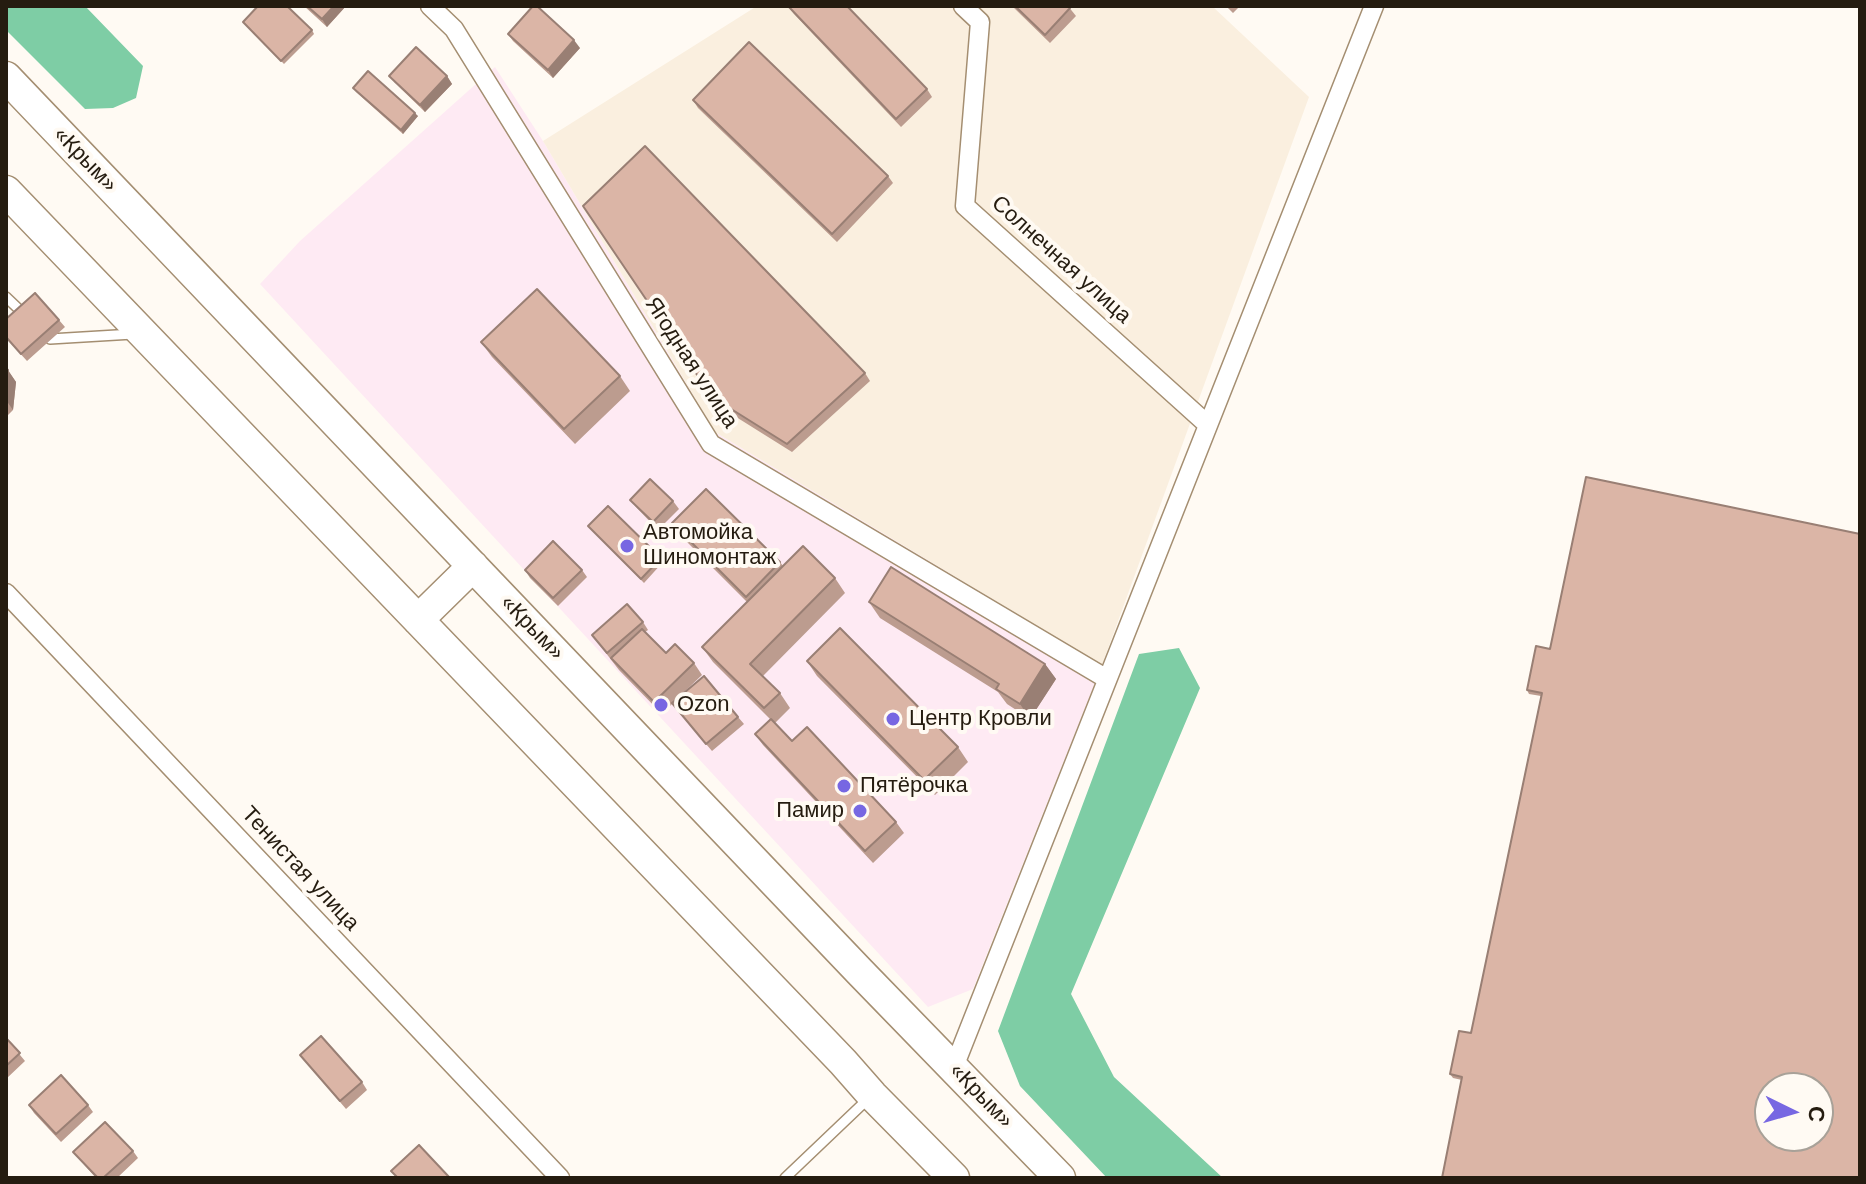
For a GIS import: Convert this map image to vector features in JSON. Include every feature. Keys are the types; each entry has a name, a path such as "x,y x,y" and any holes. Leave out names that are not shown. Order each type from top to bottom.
{"main road":[{"name":"«Крым»","path":"6,77 1060,1178"},
{"path":"6,191 954,1178"},
{"path":"418,620 473,566"}],"street":[{"name":"Ягодная улица","path":"430,6 454,29 711,444 1107,679"},
{"name":"Солнечная улица","path":"963,6 980,22 965,206 1208,425"},
{"path":"954,1067 1374,6"},
{"name":"Тенистая улица","path":"6,593 560,1178"}],"lane":[{"path":"6,297 50,339 142,333"},
{"path":"785,1178 872,1095"}],"shaded area":[{"path":"757,6 1212,6 1309,97 1102,665 715,432 543,141"},
{"path":"495,67 543,141 715,432 1102,665 973,989 928,1007 260,284 300,241"}],"green space":[{"path":"6,6 85,6 143,66 136,98 113,108 85,109 6,30"},
{"path":"1179,648 1200,688 1071,994 1114,1077 1223,1178 1107,1178 1020,1086 998,1031 1139,654"}],"building":[{"path":"258,6 287,6 312,30 281,61 243,22"},
{"path":"307,6 334,6 322,19"},
{"path":"533,6 537,6 574,40 548,70 508,34"},
{"path":"788,6 847,6 927,89 896,119"},
{"path":"1015,6 1068,6 1070,8 1045,35"},
{"path":"749,42 888,176 832,234 693,100"},
{"path":"416,47 447,76 420,105 389,76"},
{"path":"368,71 415,113 401,130 353,88"},
{"path":"645,146 865,373 787,444 712,397 583,206"},
{"path":"537,289 620,376 564,429 481,342"},
{"path":"35,293 59,320 21,354 6,337 6,319"},
{"path":"1586,477 1860,534 1860,1178 1442,1178 1462,1077 1450,1074 1459,1031 1471,1033 1542,693 1527,690 1536,646 1550,649"},
{"path":"650,479 673,501 653,522 630,500"},
{"path":"706,489 780,562 746,597 672,523"},
{"name":"Автомойка Шиномонтаж","path":"608,506 661,558 641,579 588,526"},
{"path":"553,541 582,570 553,598 525,570"},
{"path":"803,546 835,578 750,664 780,693 764,708 702,647"},
{"path":"891,567 1045,664 1020,704 996,689 999,684 869,602"},
{"path":"627,604 643,622 607,653 592,635"},
{"name":"Центр Кровли","path":"840,628 958,747 924,780 807,661"},
{"path":"642,629 666,653 675,644 694,663 654,702 611,658"},
{"path":"704,676 738,717 706,744 672,703"},
{"path":"771,719 792,741 807,727 896,822 865,851 755,734"},
{"path":"321,1036 362,1082 340,1101 300,1055"},
{"path":"6,1038 20,1053 6,1066"},
{"path":"61,1075 88,1105 56,1134 29,1105"},
{"path":"105,1122 133,1151 103,1178 98,1178 73,1152"},
{"path":"419,1145 450,1178 398,1178 391,1171"}],"place":[{"name":"Автомойка Шиномонтаж","path":"627,546"},
{"name":"Ozon","path":"661,705"},
{"name":"Центр Кровли","path":"893,719"},
{"name":"Пятёрочка","path":"844,786"},
{"name":"Памир","path":"860,811"}]}
